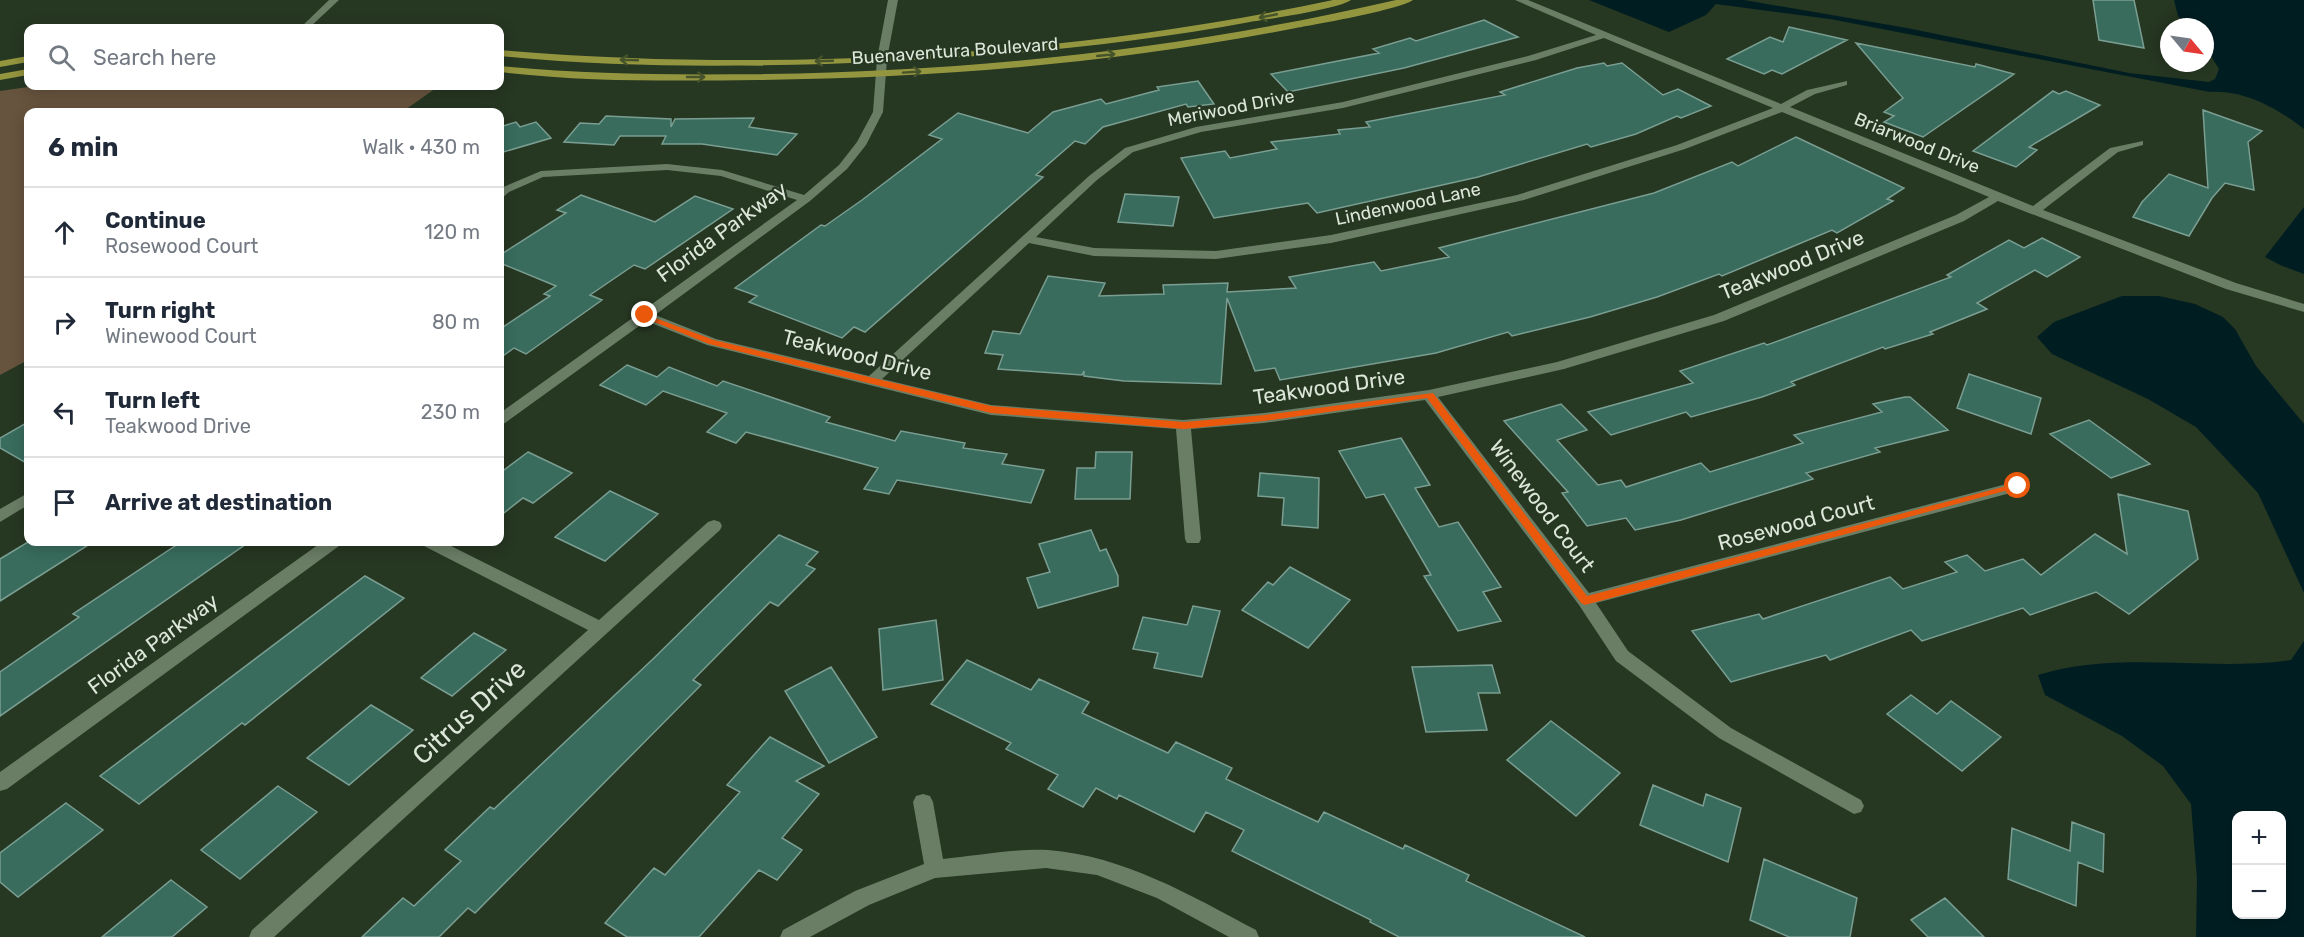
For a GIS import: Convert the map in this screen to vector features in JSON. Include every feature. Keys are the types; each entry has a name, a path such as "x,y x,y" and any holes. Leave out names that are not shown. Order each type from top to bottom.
{"main road":[{"name":"Buenaventura Boulevard","path":"504,53 682,62 882,59 1004,52 1109,40 1264,17 1346,0"},
{"name":"Buenaventura Boulevard","path":"504,69 673,77 883,75 1134,52 1281,28 1408,0"},
{"path":"0,64 24,60"},
{"path":"0,77 24,73"}],"street":[{"path":"308,24 334,0"},
{"name":"Florida Parkway","path":"504,417 806,199 843,167 862,143 878,112 883,75 882,59 894,0"},
{"name":"Briarwood Drive","path":"1520,0 2034,211 2231,286 2304,308"},
{"name":"Meriwood Drive","path":"873,380 1093,178 1129,150 1200,129 1343,105 1532,58 1604,35"},
{"name":"Lindenwood Lane","path":"1027,239 1094,252 1216,255 1331,239 1520,198 1681,147 1784,108 1811,92 1843,83"},
{"path":"2034,211 2114,150 2139,143"},
{"path":"504,191 541,174 667,168 722,173 806,199"},
{"name":"Teakwood Drive","path":"645,315 712,342 991,410 1184,425 1264,418 1430,395 1559,366 1719,318 1960,218 1998,196"},
{"name":"Winewood Court","path":"1430,395 1585,600 1622,656 1725,733 1854,806"},
{"path":"1184,425 1193,539"},
{"name":"Rosewood Court","path":"1585,600 2018,486"},
{"path":"0,516 24,501"},
{"name":"Citrus Drive","path":"260,937 714,526"},
{"name":"Florida Parkway","path":"0,783 327,546"},
{"path":"438,546 599,628"},
{"path":"923,802 934,869"},
{"path":"790,937 862,898 934,869 1046,859 1098,866 1164,891 1249,937"}],"shaded area":[{"path":"24,88 24,90 433,90 408,108 24,108 24,362 0,375 0,91"}],"water":[{"path":"1589,0 1744,0 1907,28 2129,73 2209,82 2215,79 2219,69 2214,61 2214,18 2180,18 2174,0 2304,0 2304,129 2283,114 2248,97 2210,92 1830,19 1716,4 1706,15 1669,32"},
{"path":"2304,207 2304,274 2265,257"},
{"path":"2122,296 2159,296 2195,304 2223,317 2235,329 2256,366 2304,424 2304,593 2258,493 2196,427 2148,399 2052,354 2037,337 2054,322"},
{"path":"2304,641 2304,937 2196,937 2197,879 2191,804 2163,766 2122,736 2045,695 2038,675 2069,668 2131,662 2259,663 2291,660"}],"building":[{"path":"2093,0 2134,0 2144,48 2099,40"},
{"path":"1484,20 1518,37 1404,68 1288,92 1271,74 1379,53 1373,49 1410,38 1416,41"},
{"path":"1789,27 1847,40 1782,74 1772,70 1764,74 1727,59 1770,37 1783,42"},
{"path":"1856,43 1975,67 1976,64 2014,74 1923,137 1884,122 1894,116 1884,112 1903,98"},
{"path":"1604,63 1607,66 1622,63 1663,95 1678,89 1711,106 1681,118 1677,116 1636,134 1591,147 1587,144 1478,177 1317,213 1308,203 1214,218 1181,158 1225,151 1230,158 1277,149 1271,142 1340,134 1338,130 1370,127 1366,122 1505,95 1500,92 1577,68"},
{"path":"1198,81 1214,104 1188,107 1186,104 1103,127 1085,144 1075,141 1036,175 1043,177 865,332 854,327 842,338 749,302 757,296 735,288 821,225 825,226 862,200 942,139 929,135 958,113 1028,133 1053,112 1101,99 1106,104 1159,90 1157,87"},
{"path":"2053,91 2059,94 2066,91 2100,105 2029,147 2037,150 2016,167 1973,151"},
{"path":"2203,110 2262,131 2248,142 2254,190 2225,183 2212,198 2189,236 2133,217 2142,202 2169,174 2208,188"},
{"path":"606,116 671,119 671,127 675,119 754,118 749,127 797,134 777,155 702,144 662,144 666,136 620,136 614,145 564,142 580,123 599,124"},
{"path":"516,122 520,127 536,122 551,138 504,152 504,126"},
{"path":"1796,137 1904,188 1887,199 1893,201 1837,233 1832,230 1722,276 1719,274 1657,297 1590,317 1512,336 1508,332 1436,353 1280,380 1275,368 1255,371 1227,298 1221,384 1124,381 1084,376 1084,371 1082,375 998,369 1003,355 985,353 993,331 1020,334 1048,276 1105,283 1099,296 1164,294 1163,285 1228,283 1227,292 1296,288 1289,277 1374,262 1381,271 1449,257 1439,248 1654,193 1732,162 1738,166"},
{"path":"1125,194 1179,197 1173,226 1118,222"},
{"path":"581,195 655,222 695,196 733,209 645,269 634,265 590,295 602,300 526,354 514,348 504,355 504,326 550,296 544,294 556,286 504,265 504,252 566,213 557,210"},
{"path":"2042,238 2080,257 2047,277 2035,270 1977,303 1987,309 1930,332 1933,334 1885,349 1883,347 1791,382 1795,385 1762,397 1691,417 1686,412 1611,435 1588,412 1693,383 1680,371 1764,343 1767,345 1951,277 1947,275 2009,240 2024,248"},
{"path":"627,365 657,377 669,367 717,386 723,381 830,417 826,422 895,441 901,431 965,443 963,448 1007,454 1002,464 1044,470 1031,503 897,480 889,494 864,489 878,468 746,432 736,443 707,432 727,413 663,391 646,405 600,385"},
{"path":"1969,374 2041,398 2031,434 1957,408"},
{"path":"1910,397 1948,430 1875,448 1880,452 1806,473 1813,479 1681,520 1635,530 1626,518 1587,526 1562,493 1568,492 1504,421 1561,404 1587,430 1557,440 1598,485 1621,480 1626,487 1701,463 1710,472 1803,443 1794,435 1882,412 1873,404"},
{"path":"2089,420 2150,464 2111,478 2050,434"},
{"path":"24,424 24,462 0,448 0,438"},
{"path":"1401,438 1430,485 1415,488 1439,527 1458,522 1501,587 1483,592 1501,621 1458,631 1424,576 1431,575 1384,494 1366,498 1339,451"},
{"path":"528,452 572,473 533,503 523,498 504,513 504,470"},
{"path":"1096,452 1132,452 1130,499 1075,499 1077,468 1095,468"},
{"path":"1260,473 1319,478 1318,528 1282,525 1284,498 1258,496"},
{"path":"610,491 658,514 605,561 555,537"},
{"path":"2118,494 2188,511 2198,559 2129,614 2096,592 2030,615 2023,608 1922,641 1911,630 1830,660 1826,655 1731,682 1692,631 1759,614 1763,619 1890,577 1903,589 1957,572 1945,562 1967,555 1985,571 2023,559 2041,575 2095,534 2127,554"},
{"path":"1091,530 1100,551 1106,549 1118,576 1118,586 1038,608 1027,578 1050,572 1039,544"},
{"path":"779,535 818,552 806,565 815,569 778,606 770,602 693,680 701,685 475,913 468,908 439,937 362,937 403,898 414,906 461,861 445,850 490,807 494,809 653,659"},
{"path":"24,544 87,546 0,601 0,559"},
{"path":"175,546 243,546 0,716 0,672 79,617 73,614"},
{"path":"1290,567 1350,600 1308,648 1242,610 1268,582 1273,585"},
{"path":"365,576 404,598 245,725 242,723 139,804 100,776"},
{"path":"1193,606 1220,611 1202,677 1154,668 1158,653 1133,649 1143,617 1187,625"},
{"path":"936,620 943,680 883,690 879,629"},
{"path":"474,633 506,650 452,696 421,678"},
{"path":"967,660 1031,690 1039,679 1089,702 1082,713 1168,753 1176,742 1232,768 1226,779 1318,822 1324,812 1403,849 1405,845 1469,875 1466,881 1585,937 1399,937 1370,922 1371,920 1232,851 1244,830 1206,812 1194,832 1119,795 1117,799 1096,788 1083,807 1048,789 1058,775 1006,749 1011,743 931,704"},
{"path":"1492,665 1500,693 1478,693 1487,730 1426,732 1412,667"},
{"path":"831,667 877,737 829,763 785,691"},
{"path":"1911,695 1937,714 1951,701 2001,737 1962,771 1887,714"},
{"path":"371,705 413,730 349,785 307,758"},
{"path":"1551,721 1620,773 1576,816 1507,760"},
{"path":"770,737 824,766 796,781 819,794 782,838 802,850 777,880 759,870 699,937 627,937 605,923 654,868 665,875 740,792 727,785"},
{"path":"1653,785 1703,806 1706,794 1741,808 1728,862 1640,825"},
{"path":"278,786 317,812 240,879 201,850"},
{"path":"66,803 103,830 18,897 0,882 0,853"},
{"path":"2072,822 2104,834 2103,872 2078,862 2076,906 2008,879 2012,828 2070,851"},
{"path":"1764,859 1857,898 1850,937 1789,937 1750,920"},
{"path":"171,880 207,907 172,937 102,937"},
{"path":"1945,898 1984,937 1928,937 1911,920"}],"route":[{"path":"645,315 712,342 991,410 1184,425 1264,418 1430,395 1585,600 2018,486"}]}
